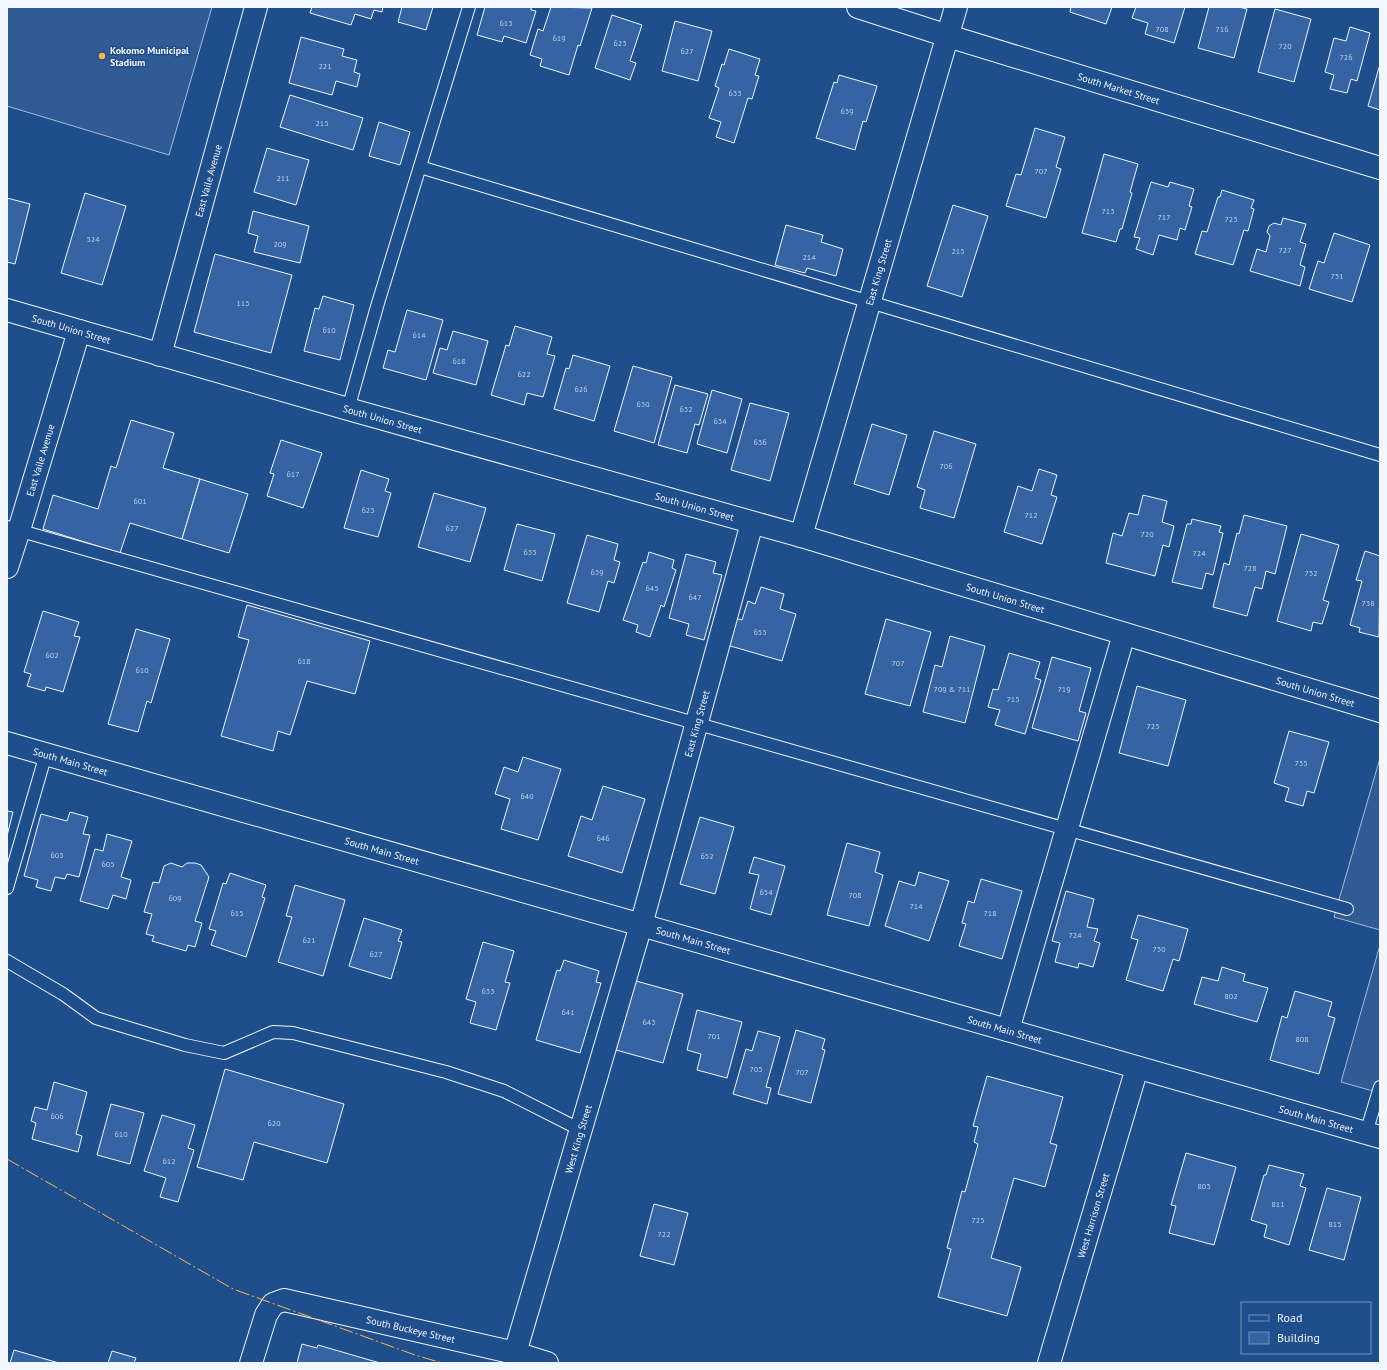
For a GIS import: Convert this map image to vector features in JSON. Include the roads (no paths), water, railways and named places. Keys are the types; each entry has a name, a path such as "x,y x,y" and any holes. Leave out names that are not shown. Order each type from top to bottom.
{"street":[{"name":"East Vaile Avenue","path":"160,355 256,7"},
{"name":"South Market Street","path":"858,7 1380,168"},
{"name":"East King Street","path":"800,536 956,7"},
{"name":"South Union Street","path":"7,310 348,409 800,536 1380,711"},
{"name":"East Vaile Avenue","path":"7,566 13,528 79,331"},
{"name":"East King Street","path":"641,925 752,523"},
{"path":"1008,1030 1124,634"},
{"name":"South Main Street","path":"7,743 1373,1135"},
{"name":"West King Street","path":"515,1353 641,925"},
{"name":"West Harrison Street","path":"1049,1363 1137,1068"},
{"name":"South Buckeye Street","path":"251,1363 266,1315 273,1304 284,1300 515,1353 547,1363"}],"lane":[{"path":"348,409 378,303 469,7"},
{"path":"420,167 1380,455"},
{"path":"13,528 1066,830 1347,909"},
{"path":"7,888 46,754"},
{"path":"7,961 63,994 96,1018 185,1045 224,1052 273,1032 293,1033 446,1072 504,1092 581,1130"},
{"path":"1373,1135 1380,1087"}],"place":[{"name":"Kokomo Municipal Stadium","path":"102,56"}]}
